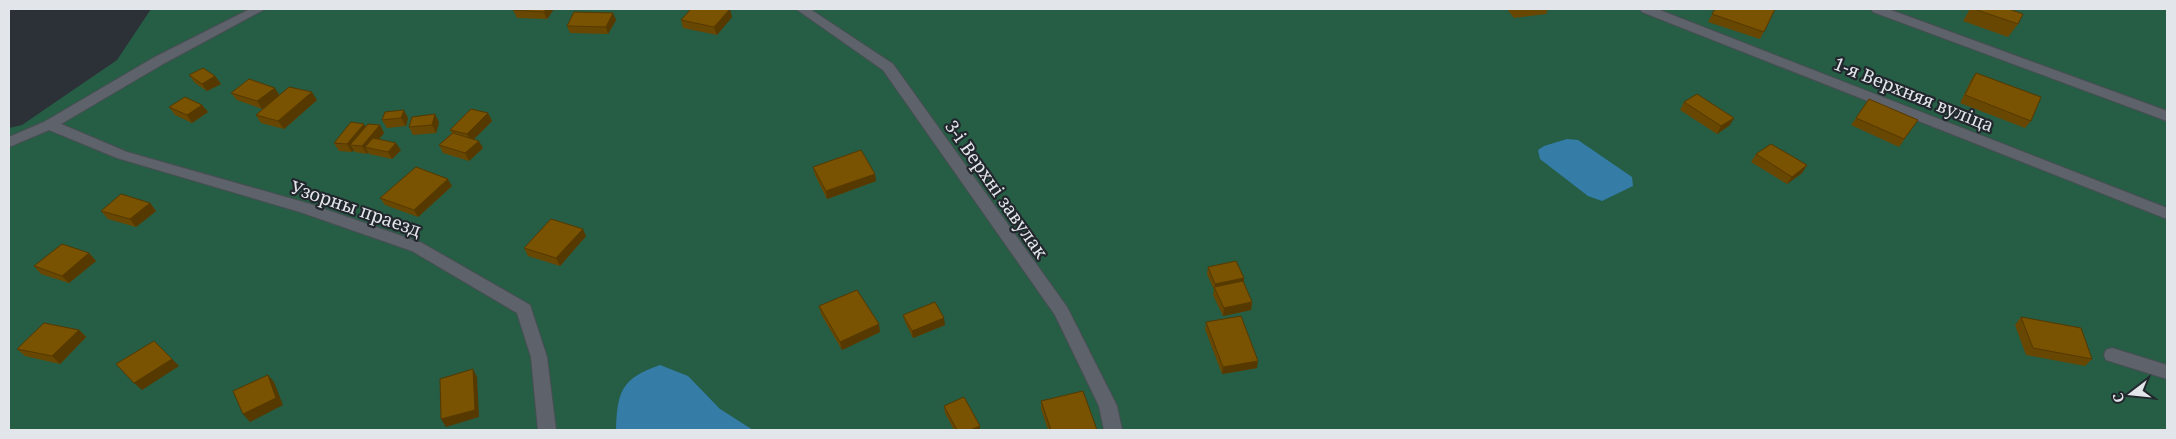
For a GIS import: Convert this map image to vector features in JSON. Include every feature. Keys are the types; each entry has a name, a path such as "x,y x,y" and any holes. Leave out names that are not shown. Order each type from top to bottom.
{"street":[{"path":"9,142 49,125 158,61 259,9"},
{"name":"3-і Верхні завулак","path":"802,9 888,67 1061,311 1108,406 1113,430"},
{"name":"1-я Верхняя вуліца","path":"1646,9 2167,214"},
{"path":"1876,9 2167,116"},
{"name":"Узорны праезд","path":"49,125 122,155 305,208 417,247 524,309 539,357 547,430"},
{"path":"2112,355 2167,372"}],"green space":[{"path":"151,9 2167,9 2167,430 9,430 9,128 22,125 117,60"}],"water":[{"path":"1567,139 1578,140 1632,177 1633,186 1602,201 1588,196 1540,159 1538,150 1544,146"},
{"path":"660,365 688,376 720,409 753,430 616,430 618,405 624,388 637,375"}],"building":[{"path":"514,9 546,9 544,12"},
{"path":"691,9 730,9 714,27 681,20"},
{"path":"1715,9 1775,9 1764,32 1712,14"},
{"path":"1974,9 2009,9 2023,14 2018,24"},
{"path":"574,12 613,13 606,27 567,26"},
{"path":"203,68 215,76 202,84 189,75"},
{"path":"1976,73 2041,97 2031,121 1965,95"},
{"path":"249,79 275,88 257,101 231,93"},
{"path":"289,87 312,92 278,121 256,115"},
{"path":"1697,94 1734,118 1721,126 1684,102"},
{"path":"185,97 202,105 187,115 169,107"},
{"path":"1869,99 1918,120 1904,139 1856,118"},
{"path":"471,109 488,113 467,134 450,130"},
{"path":"404,110 401,118 382,120 385,112"},
{"path":"435,114 432,125 409,127 412,117"},
{"path":"351,122 364,124 347,144 334,143"},
{"path":"368,124 380,125 362,146 350,145"},
{"path":"453,133 479,141 465,153 439,145"},
{"path":"373,138 396,143 388,152 365,147"},
{"path":"1771,144 1807,165 1792,177 1756,154"},
{"path":"861,150 875,174 826,191 813,167"},
{"path":"416,167 448,179 414,210 380,198"},
{"path":"121,194 150,203 130,219 101,211"},
{"path":"551,219 583,229 556,258 524,248"},
{"path":"62,244 89,253 62,276 34,266"},
{"path":"1236,261 1244,278 1215,284 1208,267"},
{"path":"1243,281 1252,302 1224,308 1214,287"},
{"path":"857,290 879,324 840,342 819,306"},
{"path":"935,302 944,318 912,331 903,315"},
{"path":"1241,316 1258,361 1223,367 1206,322"},
{"path":"2021,317 2081,328 2092,359 2033,348"},
{"path":"44,323 79,330 52,356 17,349"},
{"path":"154,341 172,359 134,383 116,364"},
{"path":"473,369 475,410 441,419 440,379"},
{"path":"268,375 276,398 243,414 233,391"},
{"path":"1083,391 1097,430 1051,430 1041,401"},
{"path":"964,397 980,426 970,430 957,430 944,406"}]}
